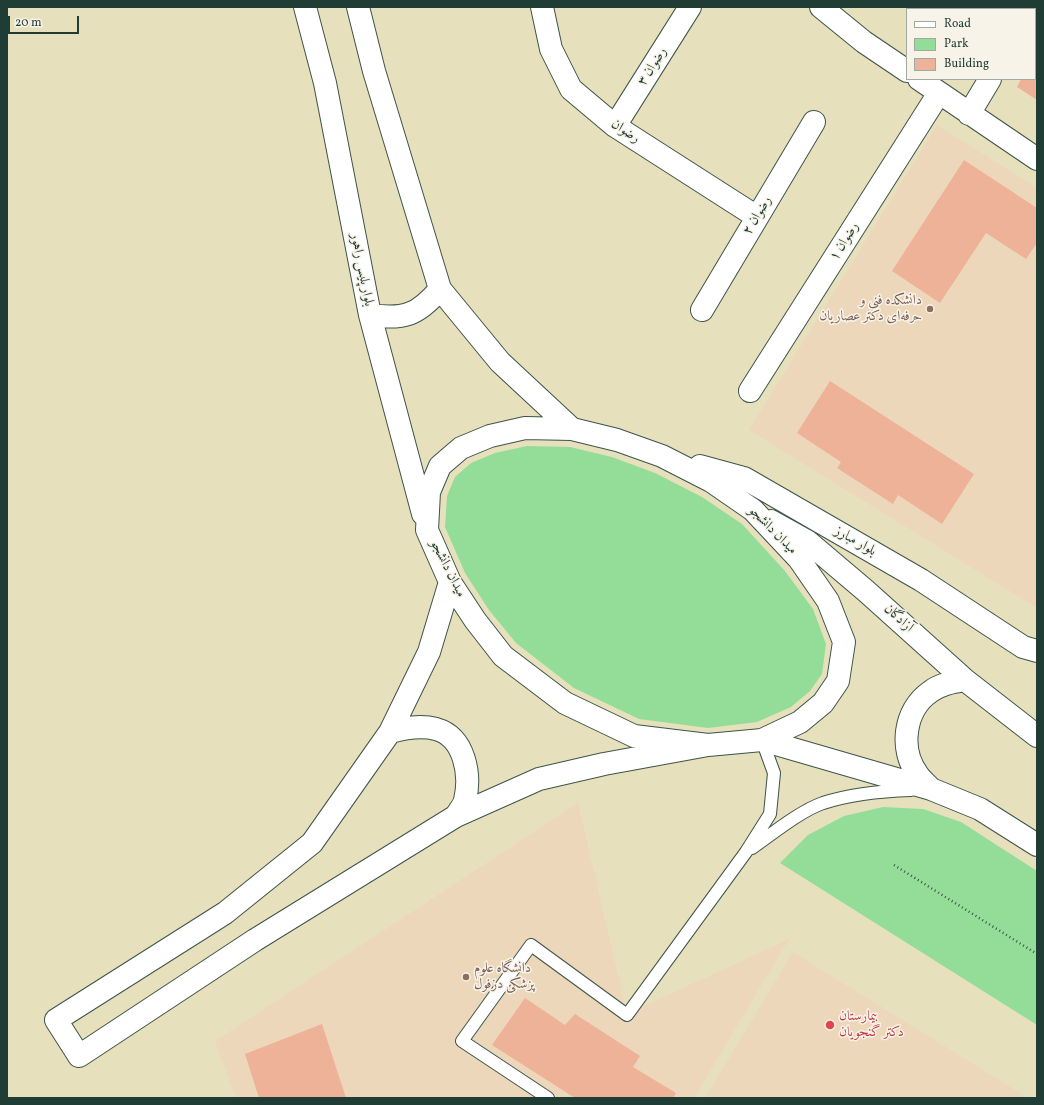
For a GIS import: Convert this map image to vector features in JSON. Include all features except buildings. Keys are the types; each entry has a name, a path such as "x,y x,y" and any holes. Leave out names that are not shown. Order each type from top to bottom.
{"main road":[{"name":"بلوار پلیس راهور","path":"305,7 324,83 370,315 427,530"},
{"path":"358,7 374,71 440,289 500,362 572,429"},
{"name":"رضوان","path":"542,7 551,49 570,90 615,126 757,217"},
{"name":"رضوان ۳","path":"615,126 690,7"},
{"path":"821,7 864,42 906,70"},
{"path":"920,80 1037,159"},
{"path":"969,114 989,80"},
{"name":"رضوان ۱","path":"750,390 939,93"},
{"name":"رضوان ۲","path":"702,310 814,122"},
{"path":"370,315 390,318 410,314 427,304 440,289"},
{"name":"میدان دانشجو","path":"525,428 572,429 617,440 662,456 711,481 753,510 799,559 828,601 844,642 838,681 823,703 800,722 762,740 708,745 634,736 565,703 503,656 475,620 450,582 427,530 429,492 440,466 461,448 490,436 525,428"},
{"name":"بلوار مبارز","path":"662,456 744,478 921,580 1023,647 1037,651"},
{"name":"آزادگان","path":"753,510 807,541 866,591 965,680 1037,736"},
{"path":"450,582 428,652 390,732 312,843 225,913 56,1020 78,1056 255,940 456,816 539,779 604,764 708,745"},
{"path":"931,789 918,775 909,759 906,740 909,722 917,705 930,692 947,683 965,680"},
{"path":"390,732 407,728 422,727 437,729 453,739 464,757 469,776 465,801 456,816"},
{"path":"762,740 931,789 980,809 1037,845"}],"lane":[{"path":"548,1098 462,1041 531,945 627,1014 746,852 770,814 774,773 762,740"},
{"path":"746,852 788,822 821,804 877,791 931,789"}],"path":[{"path":"894,865 1037,954"}],"shaded area":[{"name":"دانشکده فنی و حرفه‌ای دکتر عصاریان","path":"937,125 1037,188 1037,608 749,430"},
{"name":"دانشگاه علوم پزشکی دزفول","path":"578,803 627,1014 789,939 694,1098 236,1098 215,1041"},
{"name":"بیمارستان دکتر گنجویان","path":"793,952 1028,1098 705,1098"}],"green space":[{"path":"527,446 570,447 612,457 655,473 702,497 742,524 785,571 813,609 826,644 822,674 810,691 791,707 757,722 708,728 639,719 574,688 516,643 489,610 465,573 445,527 447,496 455,477 471,463 495,453"},
{"path":"883,807 923,809 961,822 1037,871 1037,1025 780,863 808,835 844,816"}],"place":[{"name":"دانشکده فنی و حرفه‌ای دکتر عصاریان","path":"930,309"},
{"name":"دانشگاه علوم پزشکی دزفول","path":"466,977"},
{"name":"بیمارستان دکتر گنجویان","path":"830,1025"}]}
